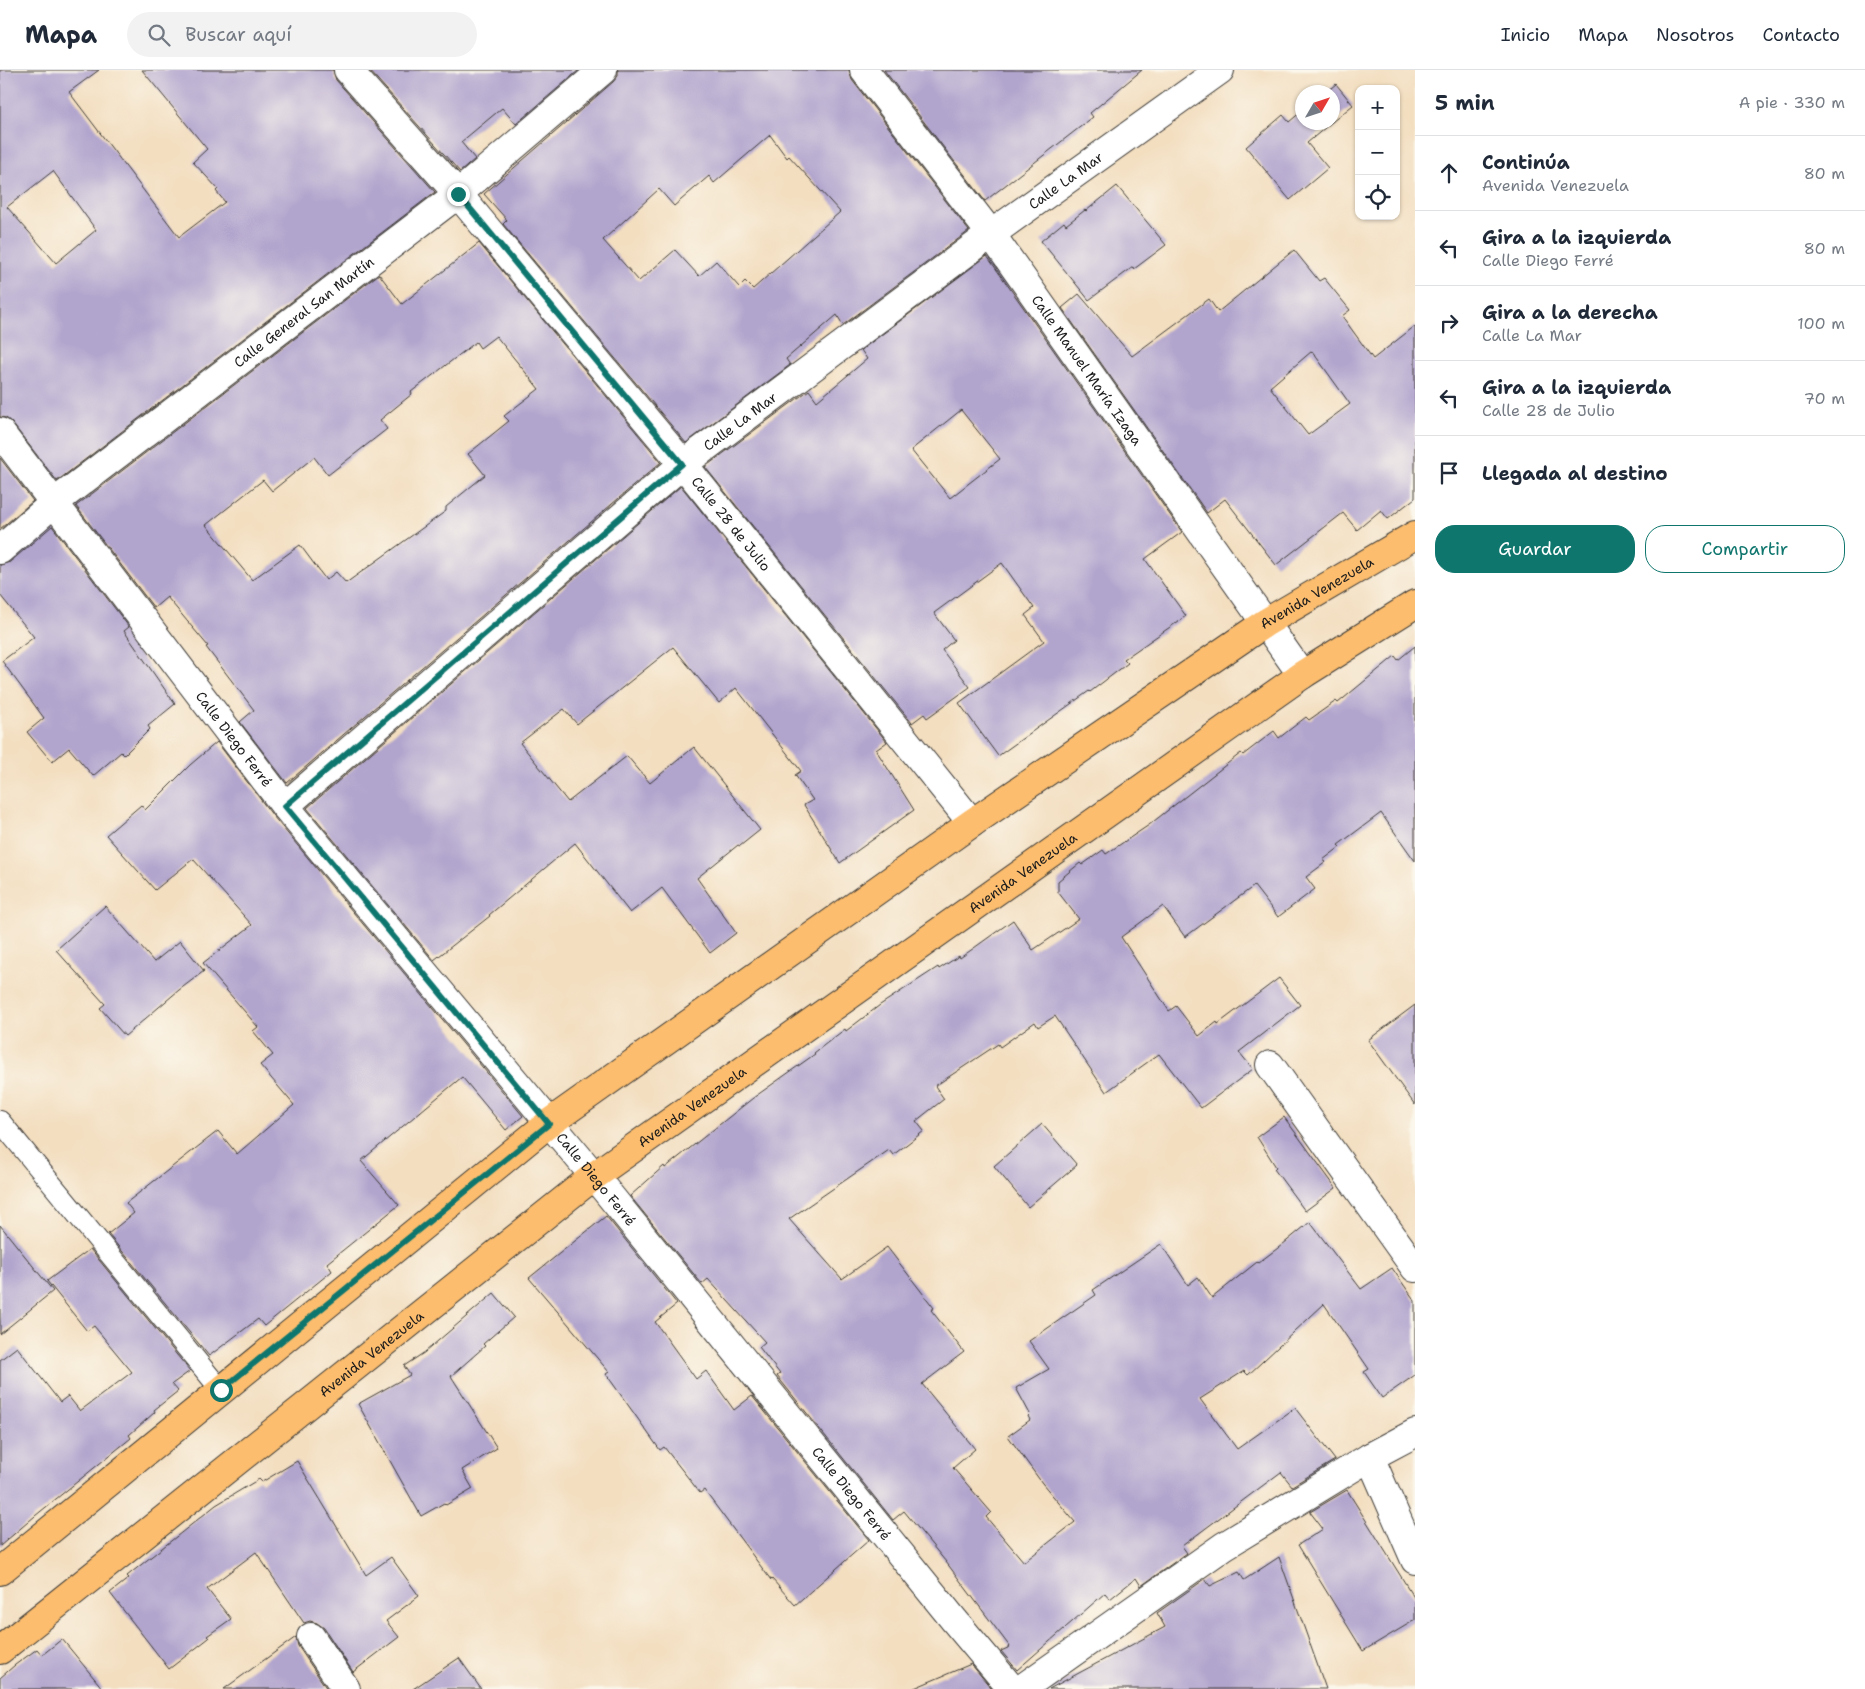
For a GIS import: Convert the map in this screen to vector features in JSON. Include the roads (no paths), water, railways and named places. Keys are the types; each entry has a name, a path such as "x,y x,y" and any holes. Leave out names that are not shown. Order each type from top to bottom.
{"main road":[{"name":"Avenida Venezuela","path":"0,1571 549,1124 972,823 1265,624 1415,535"},
{"name":"Avenida Venezuela","path":"0,1650 594,1176 1302,675 1415,604"}],"street":[{"name":"Calle 28 de Julio","path":"348,70 458,194 682,464 972,823"},
{"name":"Calle General San Martín","path":"0,550 55,502 458,194 603,70"},
{"name":"Calle Manuel María Izaga","path":"864,70 991,234 1302,675"},
{"name":"Calle La Mar","path":"285,806 682,464 991,234 1220,70"},
{"name":"Calle Diego Ferré","path":"0,432 285,806 594,1176 1012,1689"},
{"path":"1270,1065 1415,1268"},
{"path":"1021,1689 1224,1546 1370,1457 1415,1433"},
{"path":"1370,1457 1415,1560"},
{"path":"311,1637 346,1689"}],"lane":[{"path":"0,1121 221,1390"}]}
